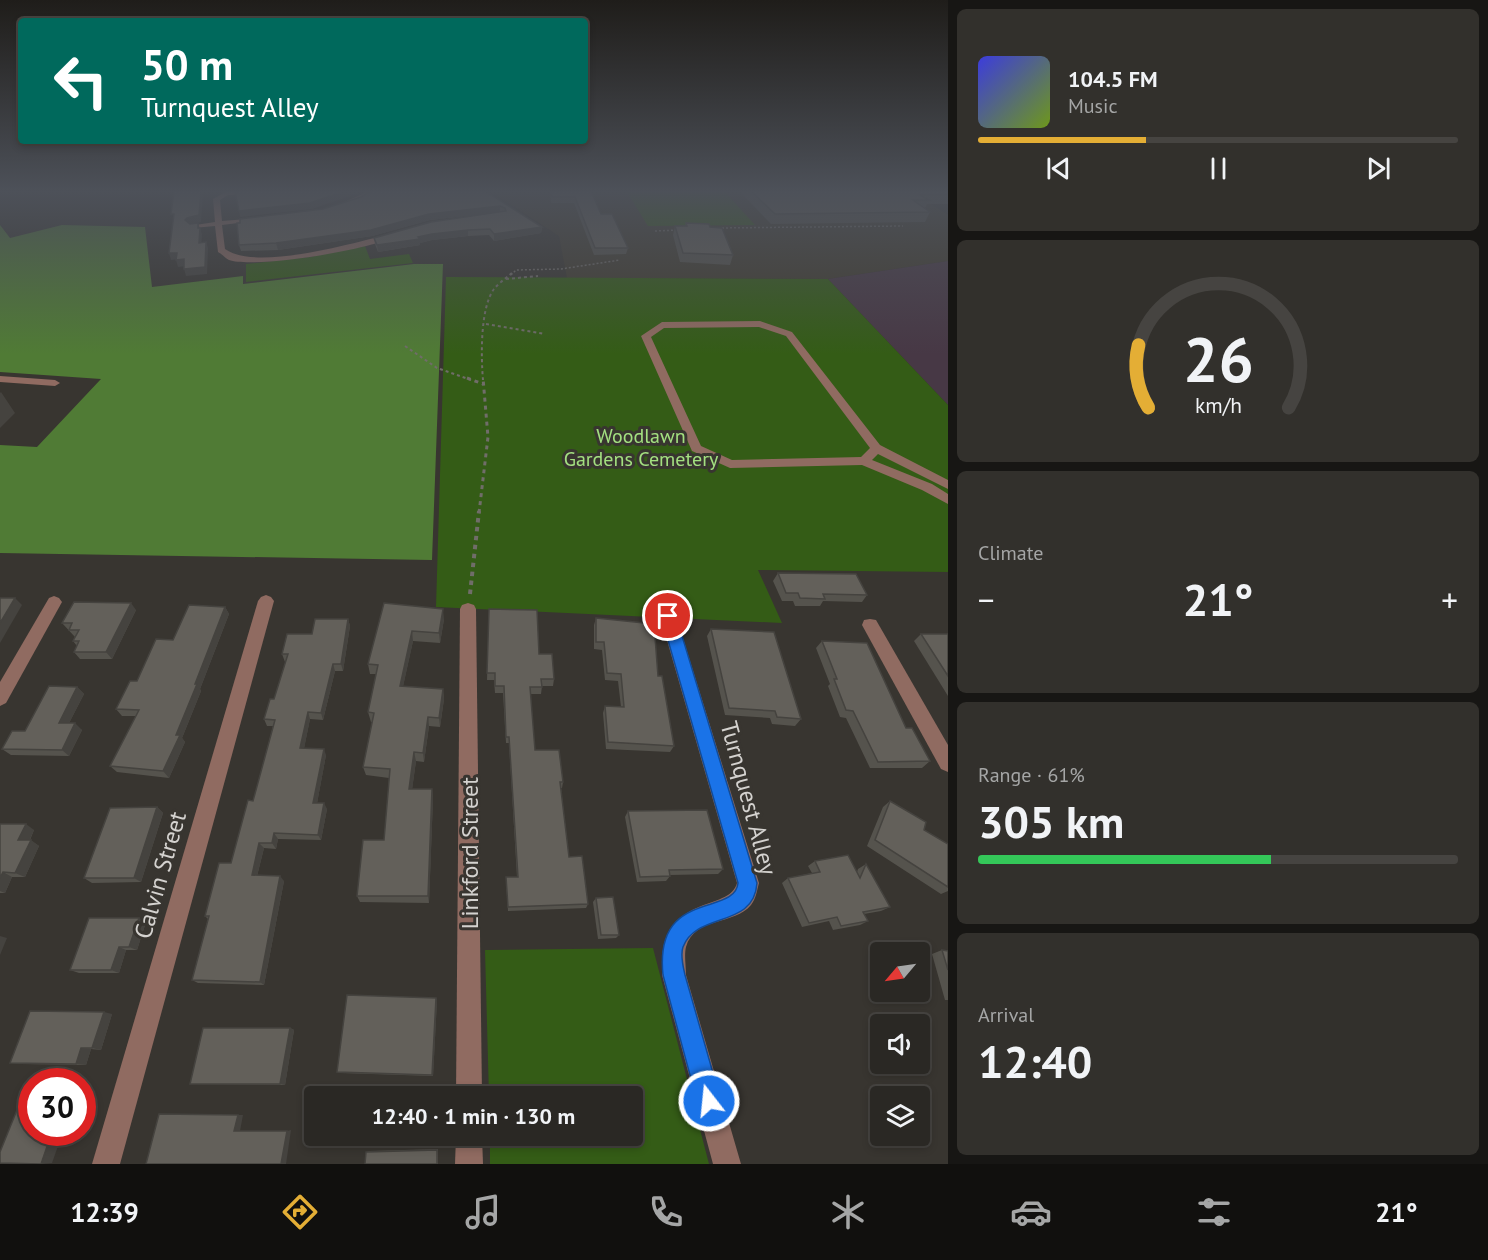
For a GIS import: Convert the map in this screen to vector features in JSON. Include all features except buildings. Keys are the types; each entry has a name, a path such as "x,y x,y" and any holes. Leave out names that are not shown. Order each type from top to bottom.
{"street":[{"path":"221,245 222,253 233,260 247,262 352,245"},
{"path":"948,485 876,448 789,334 760,324 662,325 646,336 696,448 730,464 864,461 927,488 948,500"},
{"path":"0,379 55,383"},
{"path":"864,461 876,448"},
{"name":"Calvin Street","path":"106,1164 266,601"},
{"path":"0,698 54,602"},
{"name":"Linkford Street","path":"468,609 469,1086"},
{"name":"Turnquest Alley","path":"668,616 748,883 747,892 737,904 687,924 674,942 672,954 674,975 727,1164"},
{"path":"870,625 948,762"},
{"path":"469,1146 469,1164"}],"path":[{"path":"468,609 488,437 483,384 483,335 488,300 495,288 516,270 561,269 620,260"},
{"path":"506,280 538,276"},
{"path":"486,324 545,334"},
{"path":"405,346 437,368 483,384"}],"shaded area":[{"path":"561,245 948,245 948,261 828,279 567,278"},
{"path":"948,261 948,405 828,279"}],"green space":[{"path":"0,245 147,245 152,287 243,276 243,284 414,264 443,264 432,560 0,553 0,445 37,447 101,379 0,372"},
{"path":"365,246 370,259 409,254 413,263 246,282 246,264 310,257"},
{"name":"Woodlawn Gardens Cemetery","path":"446,277 828,279 948,405 948,572 758,570 782,623 436,607"},
{"path":"653,948 709,1164 490,1164 490,1146 643,1146 643,1086 489,1086 485,950"}],"route":[{"path":"668,616 748,883 747,892 737,904 687,924 674,942 672,954 674,975 709,1101"}]}
